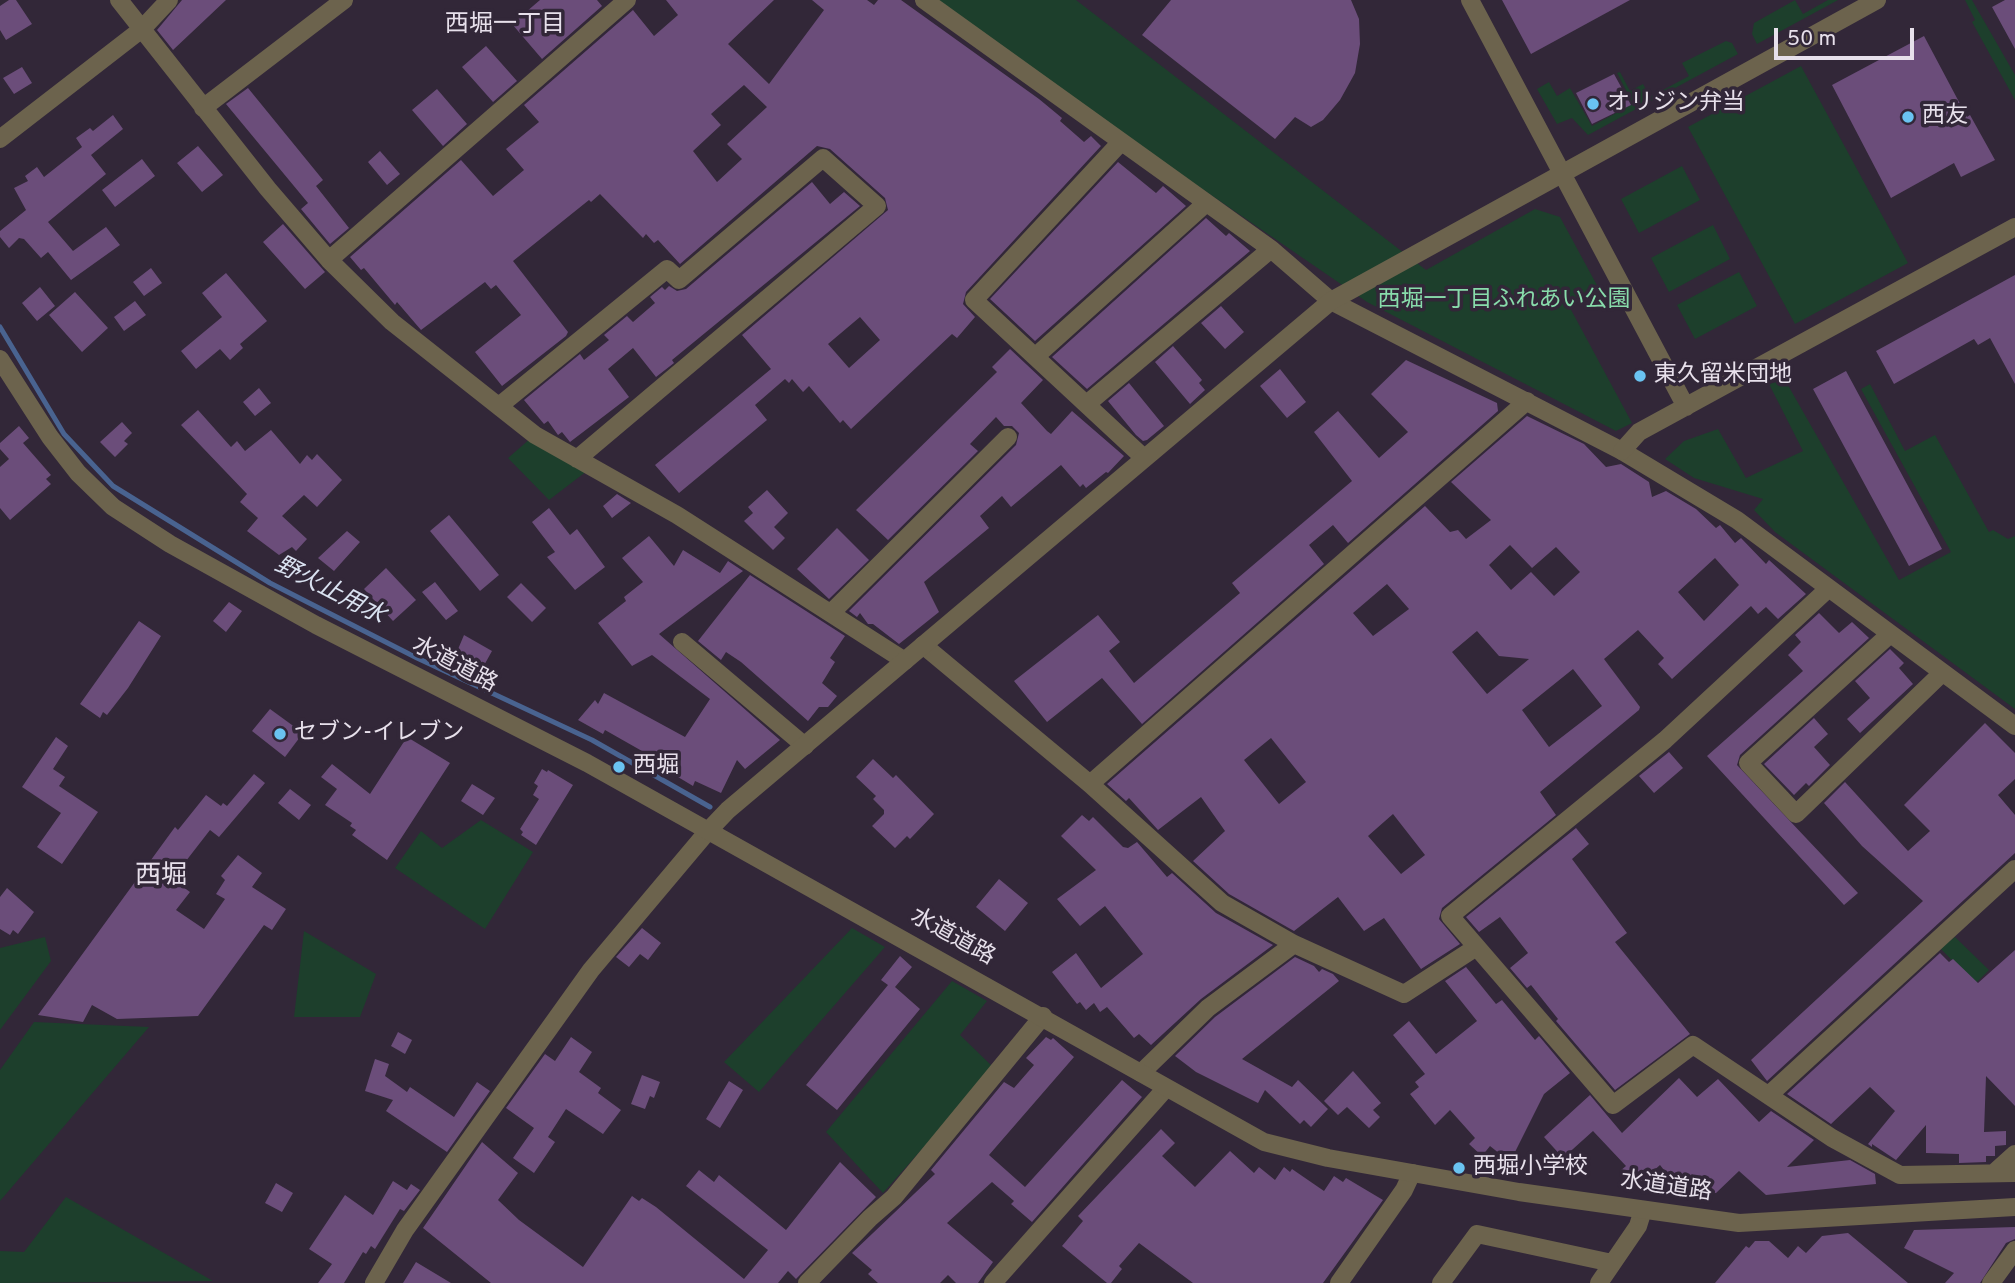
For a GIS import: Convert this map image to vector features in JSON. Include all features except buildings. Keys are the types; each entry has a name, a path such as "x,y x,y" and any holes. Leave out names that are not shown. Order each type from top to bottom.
{"street":[{"path":"119,0 203,108 329,260 392,322 535,435 677,515 905,661"},
{"path":"0,139 142,29 169,0"},
{"path":"203,108 344,0"},
{"path":"329,260 627,0"},
{"path":"924,0 1120,144 1271,249 1332,301 1622,451 1737,520 1941,674 2015,726"},
{"path":"1470,0 1686,407"},
{"path":"374,1283 405,1230 591,970 728,810 1332,301 1877,0"},
{"path":"1120,144 974,300 1088,403 1144,458"},
{"path":"499,406 667,269 679,280 822,158 877,206 577,459"},
{"path":"1037,356 1205,204"},
{"path":"1622,451 1639,432 2015,227"},
{"path":"1088,403 1271,249"},
{"name":"水道道路","path":"0,359 50,437 78,473 113,507 170,544 304,618 587,763 1264,1142 1412,1173 1739,1223 2015,1207"},
{"path":"1090,783 1527,401"},
{"path":"831,613 1008,437"},
{"path":"1829,588 1665,740 1450,916 1613,1105 1693,1045 1832,1138 1900,1175 2015,1173"},
{"path":"1889,635 1748,763 1796,814 1941,674"},
{"path":"682,642 805,746"},
{"path":"923,645 1090,783 1222,903 1294,944 1405,994 1475,948"},
{"path":"1770,1094 2015,869"},
{"path":"1141,1073 1208,1008 1294,944"},
{"path":"807,1283 870,1218 894,1198 1043,1016"},
{"path":"993,1283 1166,1088"},
{"path":"1995,1172 2015,1153"},
{"path":"1339,1283 1404,1190 1412,1173"},
{"path":"1599,1283 1638,1226 1643,1210"},
{"path":"1441,1283 1477,1234 1612,1264"},
{"path":"1991,1283 2015,1250"}],"green space":[{"name":"西堀一丁目ふれあい公園","path":"934,0 1076,0 1426,270 1535,209 1560,217 1599,289 1569,306 1632,423 1616,431 1367,302 1007,55"},
{"path":"1795,0 1803,14 1828,0 1838,0 1757,44 1752,34 1754,23"},
{"path":"1965,0 1972,0 2015,75 2015,100 1972,22 1975,20"},
{"path":"1726,41 1732,43 1738,54 1588,135 1572,118 1557,124 1537,89 1549,82 1557,96 1570,88 1592,126 1633,104 1617,73 1620,72 1630,91 1643,84 1650,97 1689,76 1682,63"},
{"path":"1801,66 1908,263 1795,324 1688,127"},
{"path":"1682,166 1700,200 1639,233 1621,199"},
{"path":"1713,225 1730,259 1669,292 1651,258"},
{"path":"1739,272 1757,306 1695,339 1677,305"},
{"path":"1785,380 1899,580 1951,552 1861,389 1870,384 1905,451 1935,435 1989,532 1993,530 2008,539 2015,536 2015,709 1775,532 1754,510 1763,499 1694,478 1665,459 1684,441 1718,429 1746,478 1803,451 1769,384"},
{"path":"531,438 587,471 549,500 508,458"},
{"path":"481,820 533,852 485,929 395,868 421,831 442,848"},
{"path":"852,928 885,947 759,1092 724,1062"},
{"path":"304,931 376,974 360,1017 294,1017"},
{"path":"45,937 51,961 0,1030 0,948"},
{"path":"1955,937 1989,970 1975,984 1940,948"},
{"path":"952,981 987,1001 960,1035 994,1068 883,1193 826,1132"},
{"path":"34,1022 149,1027 0,1201 0,1070"},
{"path":"66,1197 213,1281 0,1283 0,1251 24,1252"}],"waterway":[{"name":"野火止用水","path":"0,327 64,434 113,486 270,583 417,658 592,740 710,807"}],"place":[{"name":"オリジン弁当","path":"1593,104"},
{"name":"西友","path":"1908,117"},
{"name":"東久留米団地","path":"1640,376"},
{"name":"セブン-イレブン","path":"280,734"},
{"name":"西堀","path":"619,767"},
{"name":"西堀小学校","path":"1459,1168"}],"district":[{"name":"西堀一丁目","path":"505,26"},
{"name":"西堀","path":"161,878"}]}
